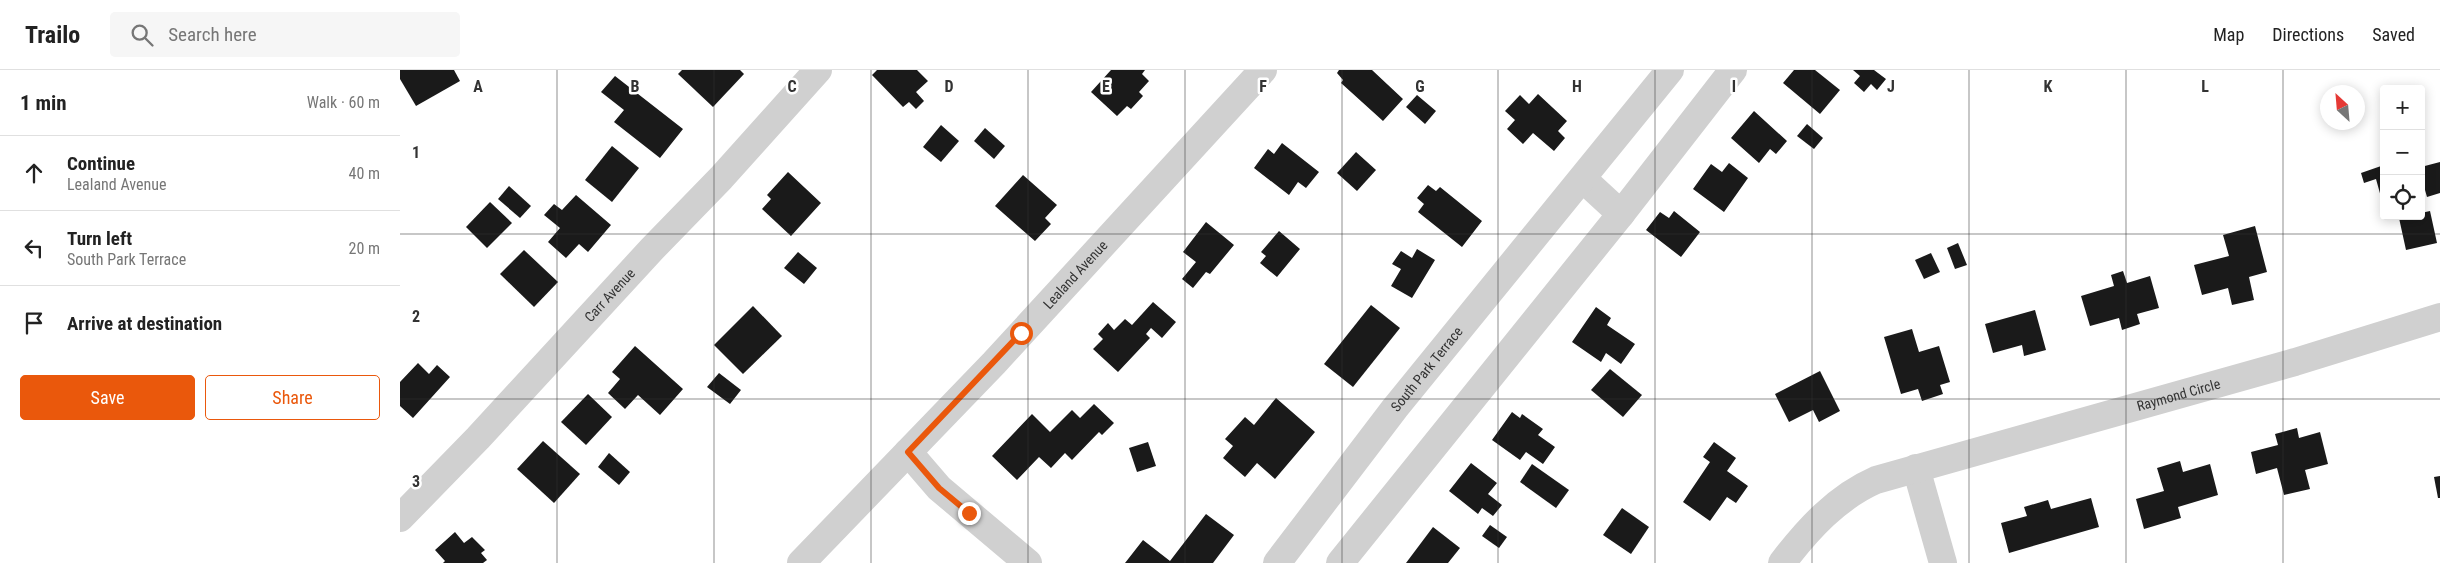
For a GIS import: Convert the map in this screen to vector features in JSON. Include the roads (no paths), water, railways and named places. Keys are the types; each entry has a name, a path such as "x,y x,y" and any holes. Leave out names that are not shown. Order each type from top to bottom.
{"street":[{"name":"Carr Avenue","path":"400,518 478,438 652,249 721,178 818,70"},
{"name":"Lealand Avenue","path":"801,563 994,363 1263,70"},
{"name":"South Park Terrace","path":"1277,563 1395,408 1670,70"},
{"path":"1340,563 1621,214 1733,70"},
{"path":"1583,179 1621,214"},
{"name":"Raymond Circle","path":"1782,563 1821,516 1858,488 1916,468 2295,362 2440,317"},
{"path":"908,452 939,488 1028,563"},
{"path":"1916,468 1943,563"}]}
